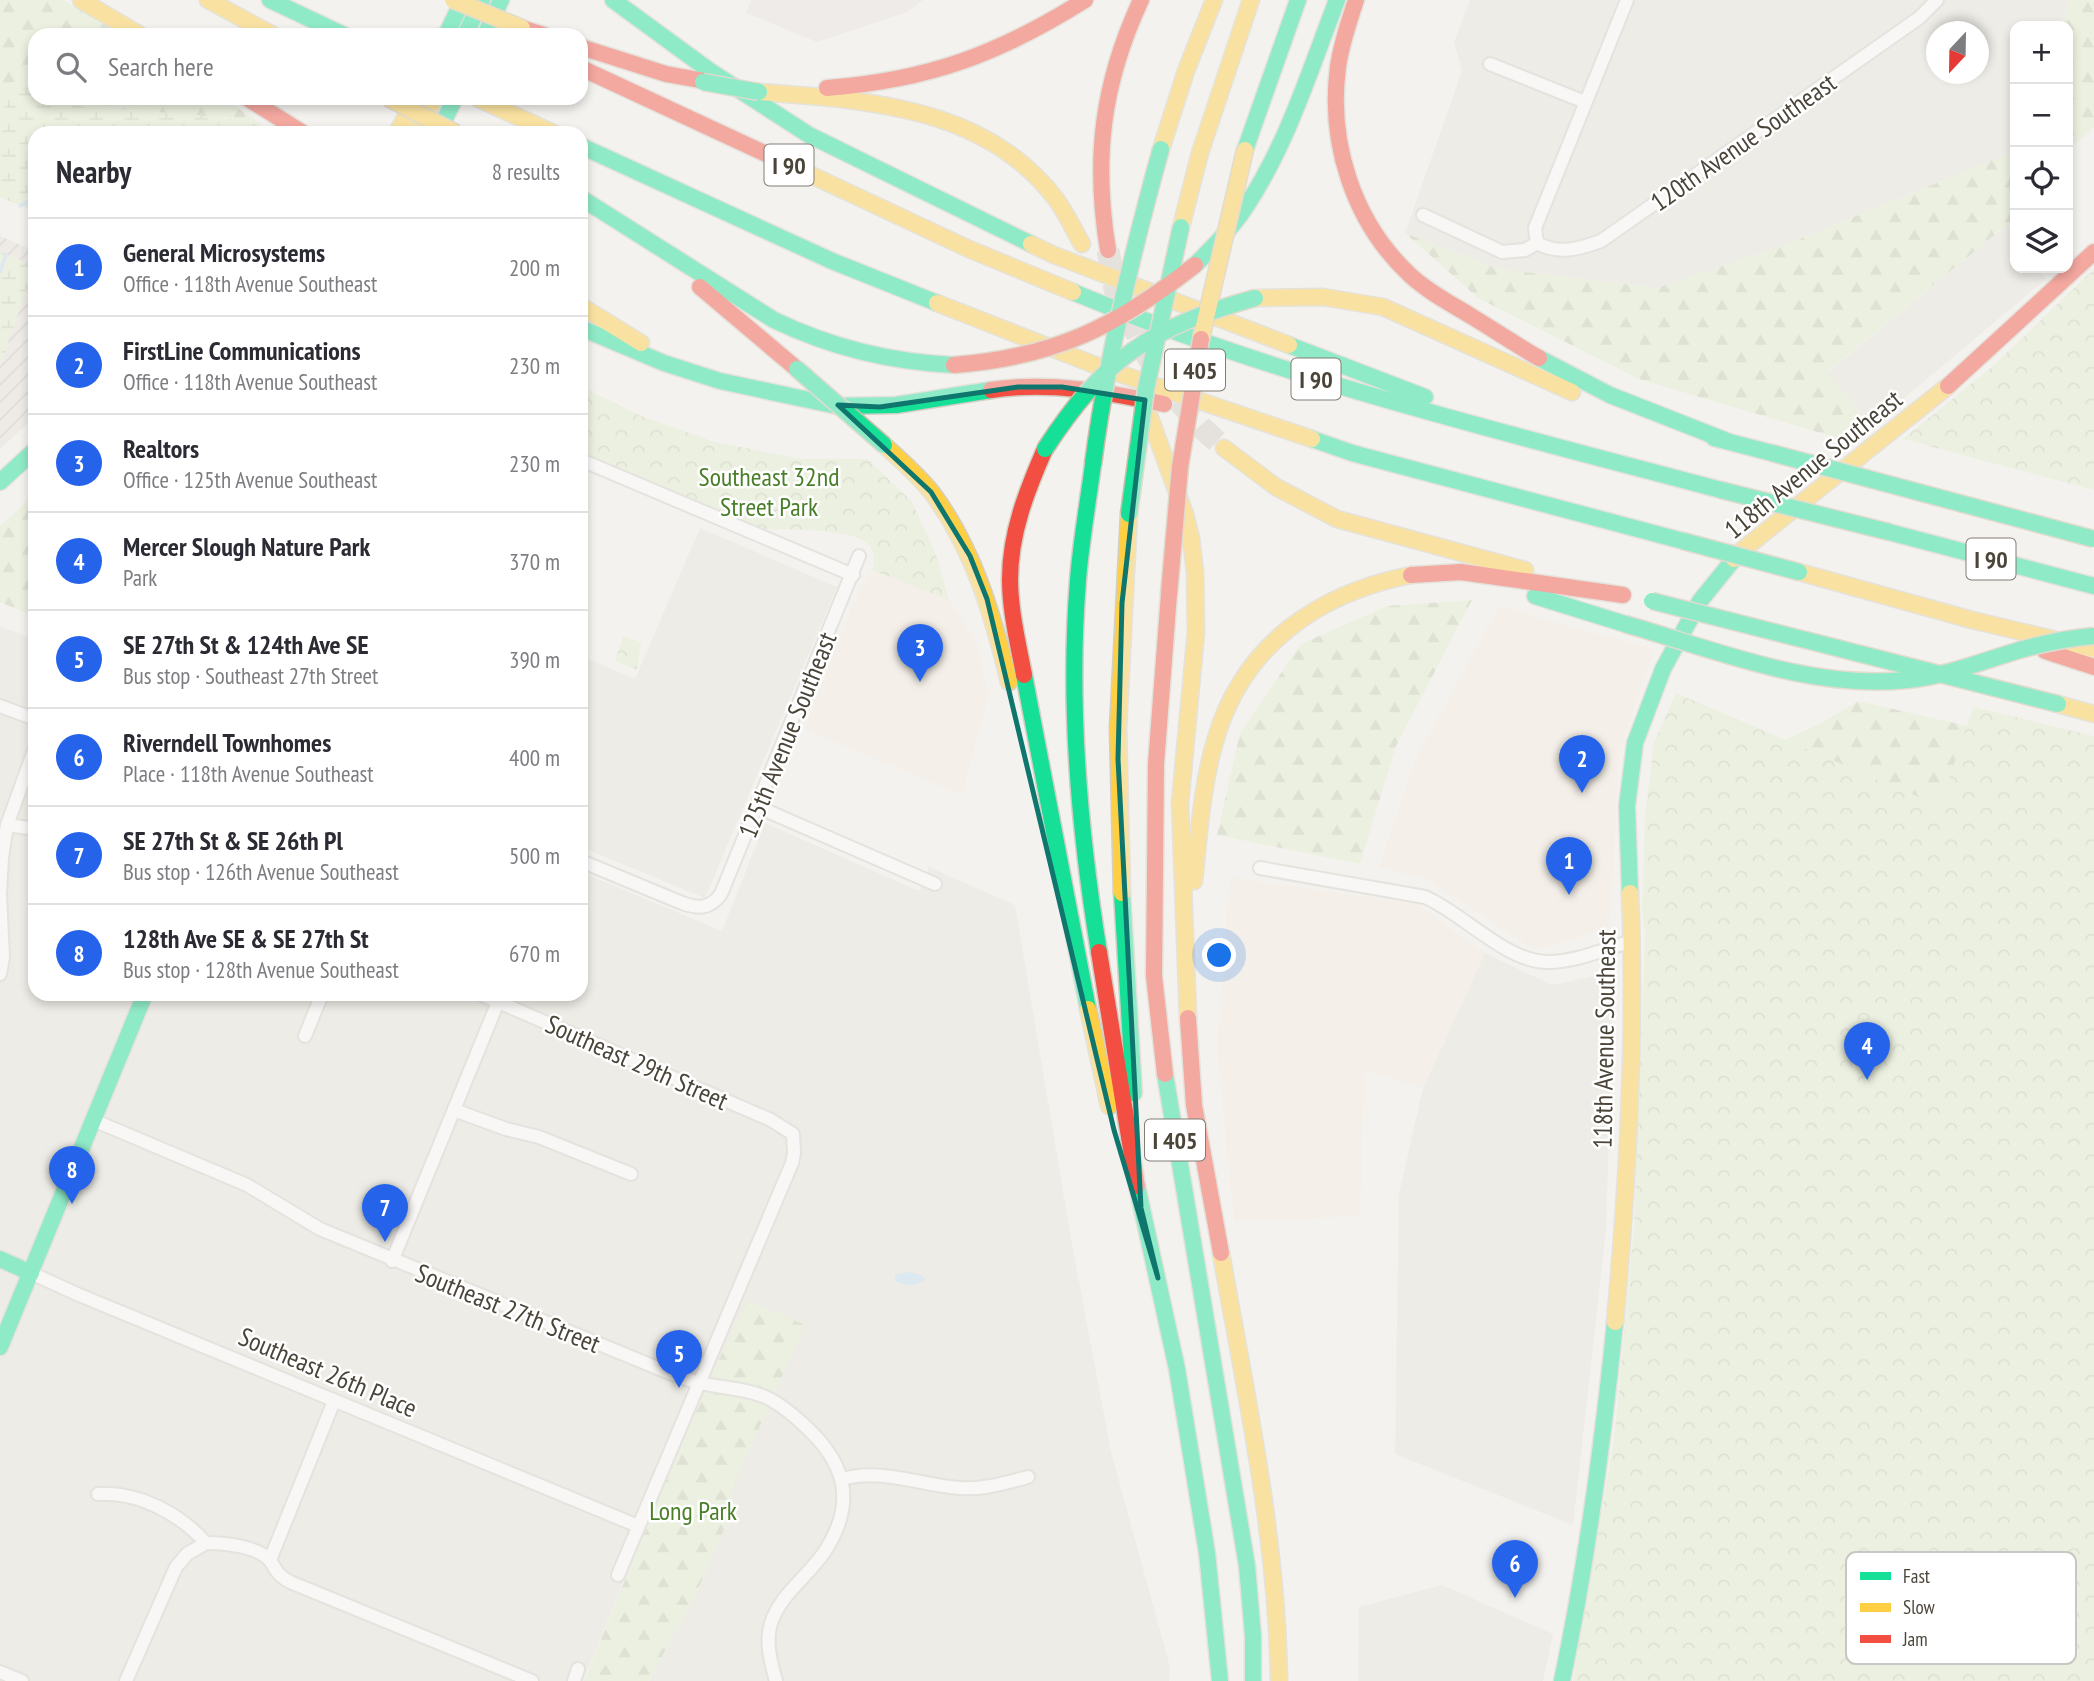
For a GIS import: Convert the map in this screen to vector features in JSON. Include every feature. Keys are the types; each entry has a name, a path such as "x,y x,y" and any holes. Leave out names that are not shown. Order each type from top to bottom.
{"main road":[{"path":"81,0 128,28"},
{"path":"208,0 260,28"},
{"path":"270,0 329,28"},
{"path":"443,0 506,28"},
{"path":"453,0 507,28"},
{"path":"449,28 463,0"},
{"path":"468,28 482,0"},
{"path":"488,28 501,0"},
{"path":"612,0 710,71 809,135 1035,246 1411,392 1644,470"},
{"path":"759,88 849,87 945,70 1008,46 1051,23 1085,0"},
{"path":"1108,250 1099,191 1103,119 1119,51 1141,0"},
{"name":"I 405","path":"1214,0 1186,71 1140,222 1100,401 1078,580 1075,676 1076,729 1094,925 1141,1208 1177,1369 1207,1553 1220,1681"},
{"path":"1141,1208 1121,901 1118,759 1122,603 1129,514 1146,389 1181,227 1199,153 1251,0"},
{"name":"I 405","path":"1253,1681 1247,1566 1169,1104 1154,976 1156,764 1177,487 1192,387 1219,252 1245,150 1298,0"},
{"path":"588,204 617,219 766,315 802,335 835,347 885,359 928,365 1008,361 1092,333 1148,302 1206,255 1234,222 1274,157 1337,0"},
{"path":"1356,0 1338,67 1335,96 1339,143 1350,186 1361,211 1396,260 1432,292 1559,370 1633,405 1727,441"},
{"path":"588,49 703,82 906,108 939,116 972,129 1003,147 1042,182 1062,207 1082,244"},
{"name":"I 90","path":"588,71 957,244 1106,306 1272,365 1374,397 1644,470 2094,586"},
{"path":"258,105 291,126"},
{"path":"402,105 442,126"},
{"path":"401,126 412,105"},
{"path":"420,126 431,105"},
{"path":"441,126 452,105"},
{"path":"492,105 538,126"},
{"name":"I 90","path":"588,149 715,209 880,281 1100,367 1281,429 1404,468 1972,620 2094,649"},
{"path":"588,205 694,283 884,445 931,492 953,524 970,556 999,639 1021,739 1077,961"},
{"name":"118th Avenue Southeast","path":"1562,1681 1596,1485 1614,1343 1628,1129 1632,941 1627,806 1635,743 1663,669 1700,601 1740,552 1949,385 2094,252"},
{"path":"1158,1278 1114,1129 1077,961 1019,662 1010,579 1020,512 1045,449 1062,420 1094,381 1149,337 1191,316 1255,298 1284,295 1323,297 1383,307 1623,413 2094,539"},
{"path":"588,310 655,351 716,379"},
{"path":"588,331 668,366 783,396 853,408 1017,387 1062,387 1110,392 1281,429"},
{"path":"1150,418 1185,514 1195,572 1196,632 1180,803 1185,979 1194,1105 1264,1494 1278,1621 1279,1681"},
{"path":"1224,448 1276,487 1337,519 1623,595 2094,714"},
{"path":"0,482 28,456"},
{"path":"1995,513 2094,531"},
{"path":"1889,532 2094,573"},
{"path":"1185,979 1209,768 1222,718 1255,660 1302,615 1343,593 1390,578 1415,574 1457,572 1623,595"},
{"path":"1415,574 1506,588 1799,673 1838,680 1909,680 1935,675 2039,643 2066,637 2094,636"},
{"path":"1972,620 2009,638 2094,667"},
{"path":"2058,704 2094,708"},
{"path":"0,1348 142,1001"},
{"name":"Southeast 26th Place","path":"0,1259 31,1273"}],"street":[{"path":"1423,215 1502,252 1525,250 1537,243 1535,228 1627,0"},
{"name":"120th Avenue Southeast","path":"1537,243 1563,251 1601,241 1908,26 1937,0"},
{"path":"1490,64 1585,102"},
{"path":"588,463 853,575"},
{"name":"125th Avenue Southeast","path":"588,864 682,904 696,908 706,907 714,902 721,894 758,807 859,556"},
{"path":"0,706 28,716"},
{"path":"0,974 3,957 2,857 7,825 28,767"},
{"path":"758,807 935,884"},
{"path":"7,825 28,828"},
{"path":"1260,868 1425,897 1443,904 1505,948 1532,960 1560,961 1632,941"},
{"path":"304,1036 319,1001"},
{"path":"393,1261 498,1002"},
{"name":"Southeast 29th Street","path":"498,1002 771,1120 793,1134 792,1163 699,1383"},
{"path":"454,1110 506,1129 540,1137 631,1174"},
{"name":"Southeast 27th Street","path":"93,1120 247,1185 311,1225 393,1261 660,1370 699,1383 748,1391 780,1405 827,1447 842,1479"},
{"name":"Southeast 26th Place","path":"31,1273 638,1526"},
{"path":"618,1575 699,1383"},
{"path":"270,1560 334,1401"},
{"path":"776,1681 768,1644 772,1621 784,1597 816,1563 833,1538 842,1508 842,1479 870,1473 974,1489 1028,1477"},
{"path":"98,1494 127,1494 176,1516 206,1543"},
{"path":"126,1681 176,1567 187,1554 206,1543 239,1545 270,1560 276,1573 290,1582 532,1681"},
{"path":"0,1672 22,1681"}],"highlighted area":[{"path":"1018,387 1062,387 1145,400 1122,603 1118,759 1141,1208 1158,1278 1114,1130 987,599 970,556 931,492 838,405 880,407"}],"shaded area":[{"path":"751,0 923,0 907,12 817,42 746,13"},
{"path":"1470,0 2070,0 2064,21 2010,21 2010,153 1785,245 1657,288 1498,269 1405,233 1462,71 1454,42"},
{"path":"2008,224 2010,273 2042,273 2046,279 1871,426 1827,373"},
{"path":"0,236 28,248 28,423 0,449"},
{"path":"700,528 837,587 705,898 588,850 588,659 635,679"},
{"path":"872,570 949,600 977,643 989,694 962,795 805,729 853,604"},
{"path":"1499,606 1654,650 1619,753 1610,929 1533,949 1429,880 1379,867 1415,760"},
{"path":"0,626 28,637 28,1001 588,1001 588,875 722,931 765,823 919,891 929,867 1015,905 1071,1239 1111,1452 1170,1667 1169,1681 649,1681 697,1591 730,1516 731,1491 804,1325 748,1301 695,1408 583,1681 0,1681"},
{"path":"1230,877 1416,904 1485,953 1423,1088 1364,1070 1360,1216 1234,1222 1217,1048"},
{"path":"1485,953 1552,985 1614,972 1606,1230 1573,1525 1395,1454 1399,1194 1423,1088"},
{"path":"1442,1585 1553,1634 1543,1681 1358,1681 1359,1607"}],"green space":[{"path":"0,0 63,0 111,28 28,28 28,86 16,89 0,113"},
{"path":"2070,0 2094,0 2094,127 2073,145 2073,21 2064,21"},
{"path":"28,85 28,105 65,105 217,117 263,125 28,126 28,209 0,197 0,113 16,89"},
{"path":"65,105 233,105 263,125 217,117"},
{"path":"2010,153 2008,224 1827,372 1871,426 1841,439 1639,379 1478,298 1405,233 1498,269 1657,288 1785,245"},
{"path":"0,252 28,264 28,284 0,367"},
{"path":"2094,269 2094,490 1903,439 1993,366"},
{"name":"Southeast 32nd Street Park","path":"588,390 641,416 715,442 802,459 868,459 912,502 936,554 949,600 872,570 872,550 861,539 818,531 761,529 588,456"},
{"path":"28,500 28,614 0,602 0,526"},
{"path":"1472,600 1396,746 1360,864 1217,835 1240,733 1301,644 1387,606"},
{"path":"623,636 641,643 637,670 615,661"},
{"path":"1676,693 1940,806 1973,707 2094,736 2094,1681 1573,1681 1614,1440 1634,1226 1645,934 1642,908 1645,816 1654,742"},
{"path":"1858,701 2082,752 1906,827 1770,747 1823,722"},
{"name":"Long Park","path":"748,1300 805,1325 731,1491 730,1516 697,1591 649,1681 584,1681 695,1408"}],"water":[{"path":"909,1272 925,1279 911,1285 895,1281 895,1275"}],"waterway":[{"path":"20,206 28,202"},
{"path":"0,272 6,255"}],"tunnel":[{"path":"1108,250 1115,289 1150,361"},
{"path":"1178,400 1224,448"}],"traffic: fast":[{"path":"270,0 329,28"},
{"path":"449,28 463,0"},
{"path":"468,28 482,0"},
{"path":"488,28 501,0"},
{"path":"613,0 710,71 809,135 1031,244"},
{"path":"1245,150 1298,0"},
{"path":"1195,265 1234,223 1260,184 1297,107 1337,0"},
{"path":"703,82 759,92"},
{"path":"441,126 452,105"},
{"path":"588,149 832,261 937,303"},
{"path":"1093,464 1121,305 1161,149"},
{"path":"588,202 774,320 796,330 840,346 884,357 954,365"},
{"path":"1129,514 1146,389 1181,227"},
{"path":"1073,292 1152,323 1312,378 1475,425 1721,490"},
{"path":"1045,449 1088,391 1133,350 1187,321 1255,298"},
{"path":"588,331 664,363 720,381 837,406 896,405 991,390"},
{"path":"1289,345 1425,397"},
{"path":"1539,358 1610,395 1727,441"},
{"path":"797,369 884,445"},
{"path":"1714,438 1772,453"},
{"path":"1312,439 1352,453 1683,541"},
{"path":"1772,453 2094,539"},
{"path":"0,482 28,456"},
{"path":"1093,464 1079,565 1074,673 1081,813 1099,952"},
{"path":"1721,490 1889,532"},
{"path":"1889,532 2094,586"},
{"path":"1683,541 1799,572"},
{"path":"1630,893 1627,806 1635,743 1663,669 1700,601 1734,559"},
{"path":"1535,596 1625,624"},
{"path":"1652,601 2058,704"},
{"path":"1625,624 1729,656 1800,674 1871,682 1936,675 2039,645 2094,636"},
{"path":"1024,675 1088,1009"},
{"path":"1122,893 1134,1093"},
{"path":"0,1347 142,1001"},
{"path":"1165,1074 1247,1566 1253,1636 1253,1681"},
{"path":"1137,1186 1177,1369 1207,1553 1220,1681"},
{"path":"0,1259 31,1273"},
{"path":"1562,1681 1593,1502 1615,1322"}],"traffic: slow":[{"path":"81,0 128,28"},
{"path":"208,0 260,28"},
{"path":"453,0 522,28"},
{"path":"1161,149 1186,71 1214,0"},
{"path":"1181,227 1200,153 1251,0"},
{"path":"759,92 881,105 959,126 994,144 1027,167 1059,203 1082,244"},
{"path":"402,105 442,126"},
{"path":"401,126 412,105"},
{"path":"420,126 431,105"},
{"path":"492,105 538,126"},
{"path":"1201,339 1245,150"},
{"path":"777,159 969,249 1073,292"},
{"path":"1031,244 1289,345"},
{"path":"1255,298 1323,297 1383,307 1572,392"},
{"path":"937,303 1100,367 1312,439"},
{"path":"588,310 641,343"},
{"path":"1734,559 1948,386"},
{"path":"1150,418 1185,514 1195,572 1196,632 1180,803 1188,1018"},
{"path":"884,445 928,487 960,538 989,608 1009,682"},
{"path":"1224,448 1276,487 1337,519 1525,570"},
{"path":"1122,893 1118,728 1129,514"},
{"path":"1799,572 1972,620 2094,649"},
{"path":"1194,881 1211,755 1229,705 1245,675 1266,650 1290,628 1316,610 1377,583 1411,575"},
{"path":"2058,704 2094,714"},
{"path":"1615,1322 1630,1108 1630,893"},
{"path":"1088,1009 1109,1106"},
{"path":"1221,1253 1259,1466 1273,1573 1279,1681"}],"traffic: jam":[{"path":"827,88 898,78 962,61 1023,35 1085,0"},
{"path":"1108,250 1101,184 1104,122 1117,62 1141,0"},
{"path":"1356,0 1341,50 1336,95 1341,152 1360,206 1373,231 1390,254 1417,281 1539,358"},
{"path":"588,49 666,74 716,83"},
{"path":"588,71 777,159"},
{"path":"258,105 292,126"},
{"path":"1948,386 2094,252"},
{"path":"954,365 1023,355 1083,335 1138,306 1195,265"},
{"path":"700,287 797,369"},
{"path":"1169,594 1180,467 1201,339"},
{"path":"991,390 1057,387 1164,404"},
{"path":"1024,675 1011,603 1011,562 1016,528 1045,449"},
{"path":"1411,575 1461,572 1623,595"},
{"path":"1165,1074 1154,976 1156,764 1169,594"},
{"path":"2045,651 2094,667"},
{"path":"1099,952 1137,1186"},
{"path":"1188,1018 1194,1105 1221,1253"}],"place":[{"name":"Realtors","path":"920,682"},
{"name":"FirstLine Communications","path":"1582,793"},
{"name":"General Microsystems","path":"1569,895"},
{"name":"Mercer Slough Nature Park","path":"1867,1080"},
{"name":"128th Ave SE & SE 27th St","path":"72,1204"},
{"name":"SE 27th St & SE 26th Pl","path":"385,1242"},
{"name":"SE 27th St & 124th Ave SE","path":"679,1388"},
{"name":"Riverndell Townhomes","path":"1515,1598"}]}
